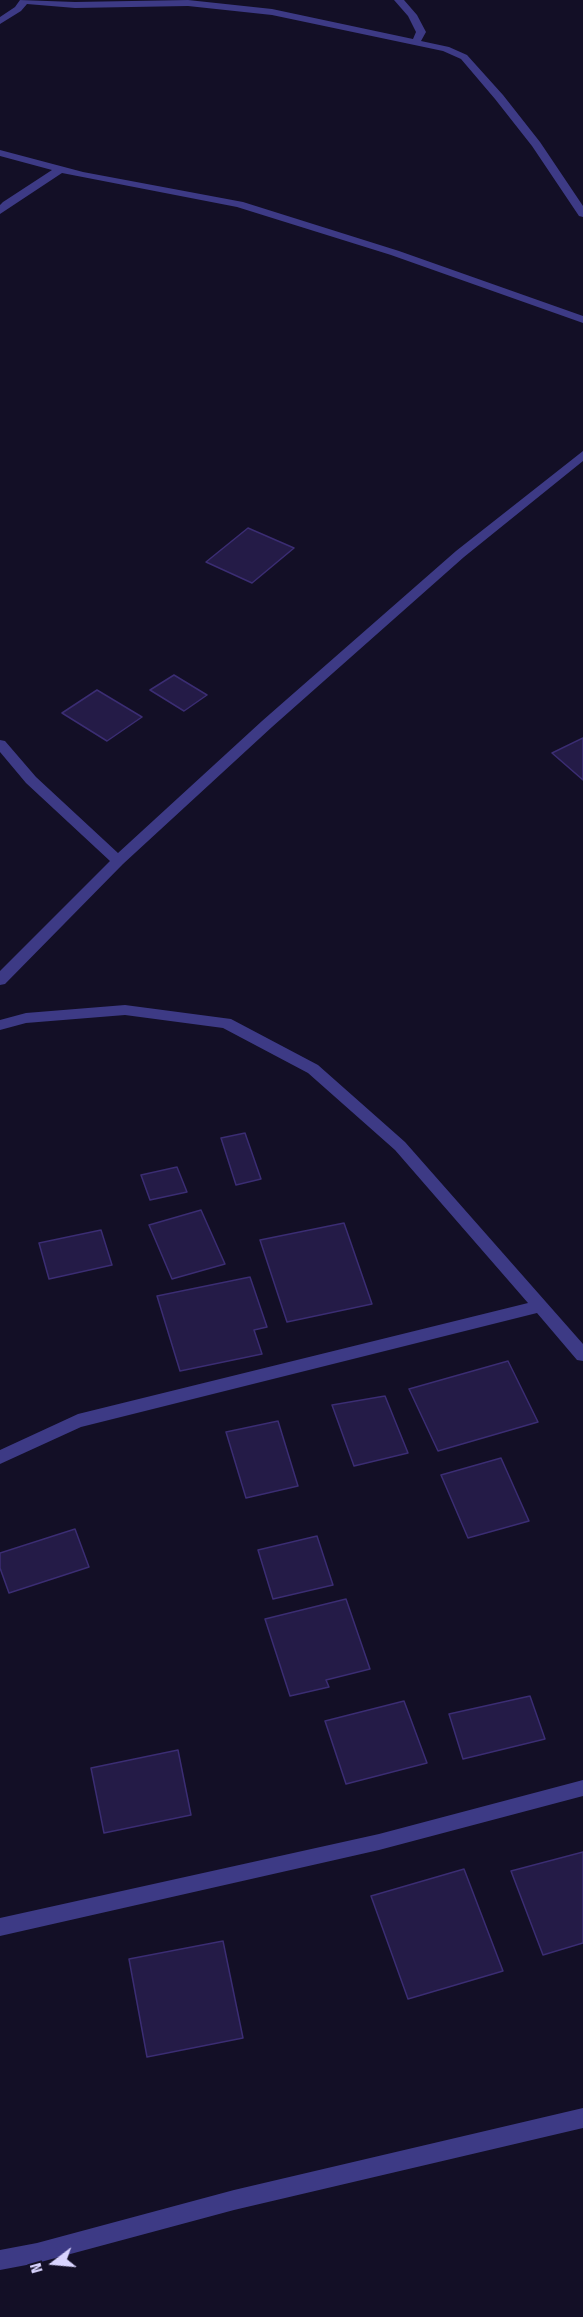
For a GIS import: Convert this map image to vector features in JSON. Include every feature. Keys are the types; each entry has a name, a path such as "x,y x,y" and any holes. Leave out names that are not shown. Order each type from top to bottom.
{"street":[{"path":"399,0 412,15 421,32 416,42"},
{"path":"0,21 18,9 24,1 75,5 188,3 272,12 446,49 464,57 536,144 583,214"},
{"path":"0,153 61,169 239,204 395,254 583,320"},
{"path":"0,211 61,169"},
{"path":"0,980 118,861 267,724 460,554 583,455"},
{"path":"0,744 32,780 118,861"},
{"path":"0,1025 26,1018 125,1010 226,1023 314,1070 400,1146 583,1355"},
{"path":"0,1456 78,1421 540,1306"},
{"path":"0,1927 379,1842 583,1788"},
{"path":"0,2260 234,2200 583,2118"}],"building":[{"path":"248,528 294,548 252,583 206,562"},
{"path":"174,675 207,695 184,711 150,690"},
{"path":"97,690 142,717 107,741 62,713"},
{"path":"583,738 583,780 552,753"},
{"path":"245,1133 261,1179 236,1185 221,1138"},
{"path":"177,1167 187,1192 150,1200 141,1175"},
{"path":"201,1210 225,1264 172,1279 149,1225"},
{"path":"344,1223 372,1304 287,1322 260,1240"},
{"path":"101,1230 112,1265 49,1279 39,1243"},
{"path":"250,1277 267,1327 254,1330 262,1354 180,1371 157,1296"},
{"path":"508,1361 538,1422 438,1451 409,1389"},
{"path":"385,1396 408,1453 354,1466 332,1405"},
{"path":"278,1421 298,1486 246,1498 226,1432"},
{"path":"501,1458 529,1521 468,1538 441,1475"},
{"path":"75,1529 89,1567 9,1593 0,1568 0,1553"},
{"path":"317,1536 333,1585 273,1599 258,1550"},
{"path":"346,1599 370,1669 326,1680 329,1687 290,1696 265,1619"},
{"path":"530,1696 545,1739 463,1759 449,1714"},
{"path":"404,1701 427,1763 346,1784 325,1721"},
{"path":"178,1750 191,1815 104,1833 91,1768"},
{"path":"583,1852 583,1943 543,1955 511,1871"},
{"path":"464,1869 503,1971 408,1999 371,1896"},
{"path":"223,1941 243,2038 147,2057 129,1959"}]}
